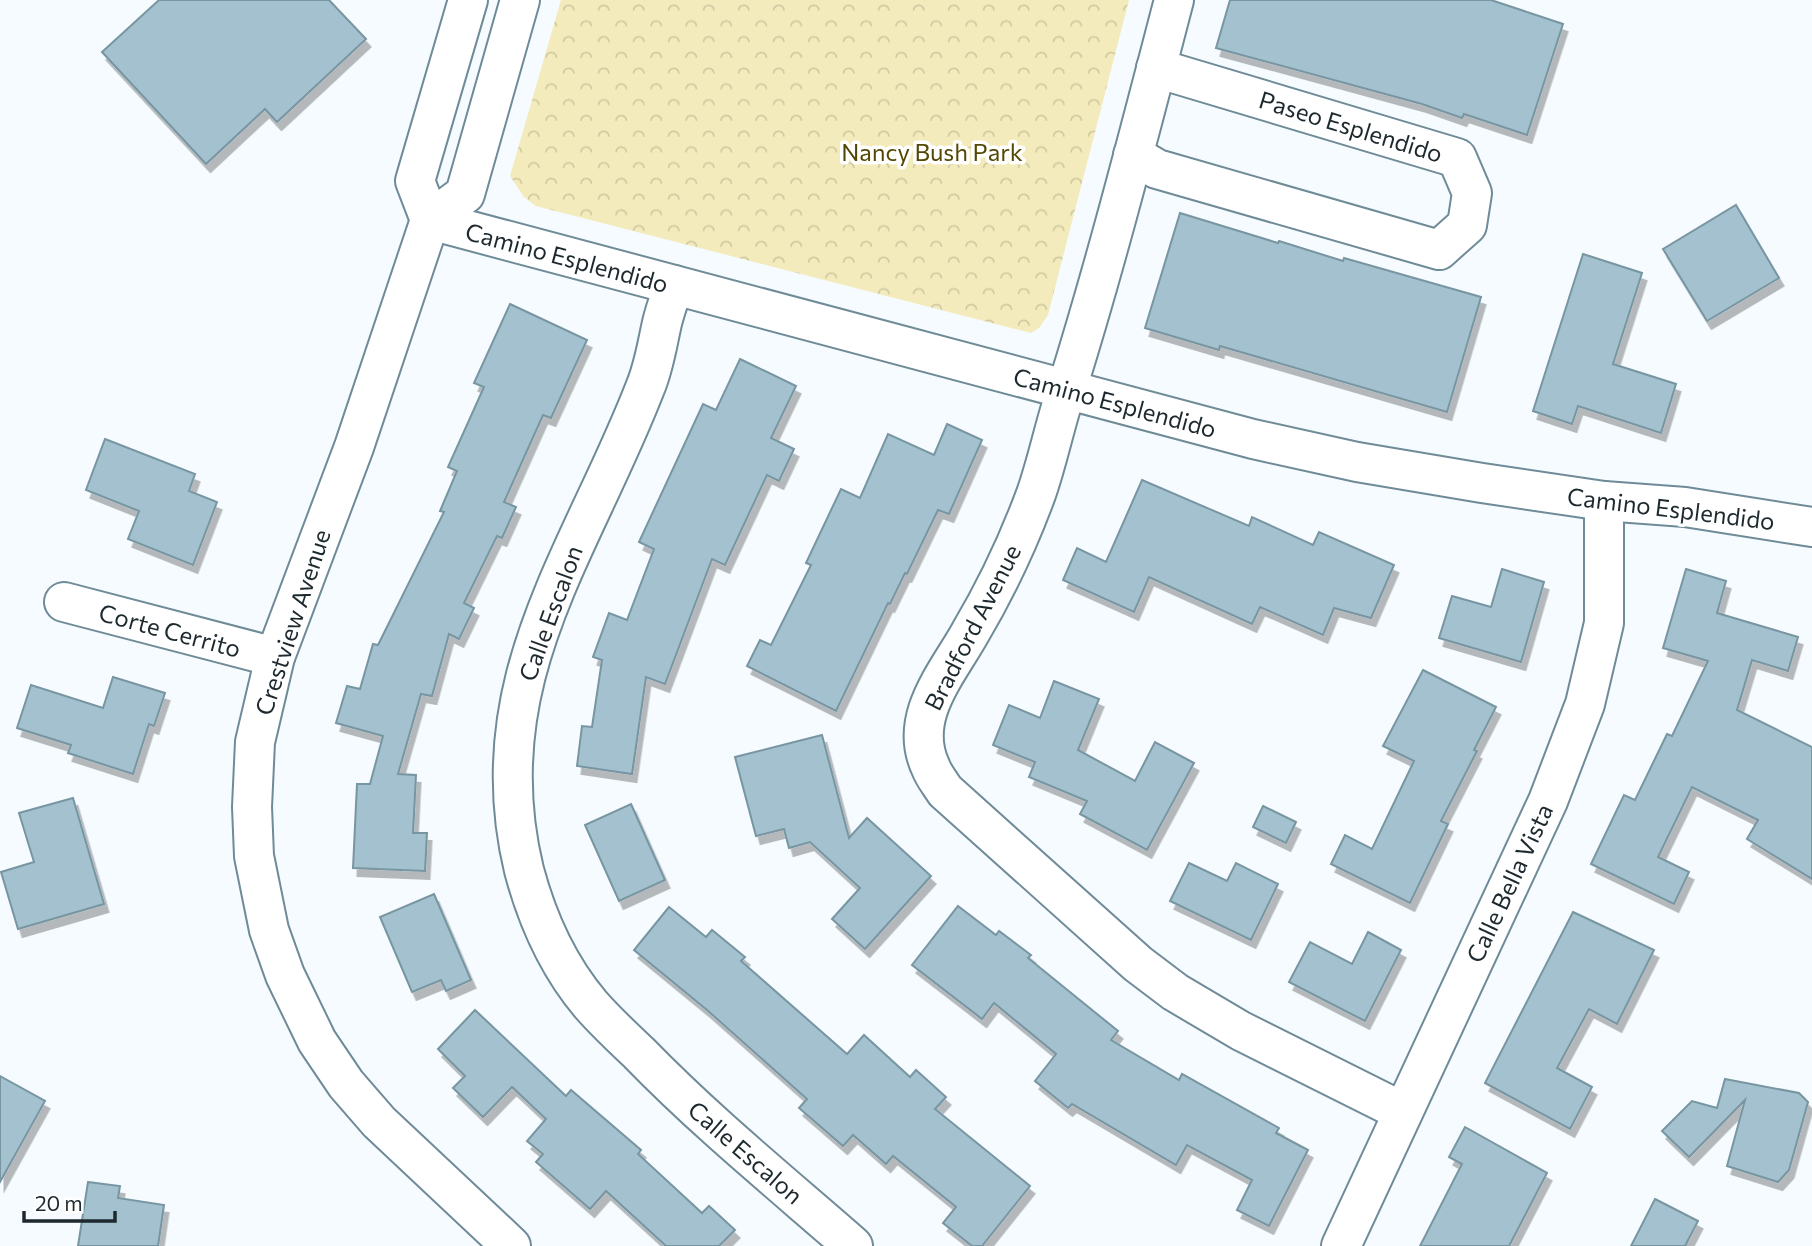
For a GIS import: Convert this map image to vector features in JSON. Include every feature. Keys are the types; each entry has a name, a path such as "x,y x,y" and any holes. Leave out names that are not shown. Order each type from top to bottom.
{"street":[{"path":"467,0 415,181 430,220 465,194 520,0"},
{"name":"Bradford Avenue","path":"1174,0 1091,314 1036,493 989,601 947,674 935,688 925,714 924,741 930,768 945,791 1138,964 1175,992 1241,1031 1403,1112"},
{"name":"Paseo Esplendido","path":"1133,155 1157,169 1439,250 1467,225 1472,192 1457,158 1156,68"},
{"name":"Camino Esplendido","path":"430,220 1253,439 1357,462 1604,501 1677,506 1812,527"},
{"name":"Crestview Avenue","path":"430,220 354,447 275,657 255,741 252,819 254,856 263,905 285,975 317,1041 361,1103 403,1146 511,1246"},
{"name":"Calle Escalon","path":"674,285 646,386 561,572 522,687 513,752 513,794 520,851 541,924 572,979 592,1006 673,1088 853,1246"},
{"name":"Calle Bella Vista","path":"1340,1246 1548,801 1585,704 1604,623 1604,501"},
{"name":"Corte Cerrito","path":"64,602 275,657"}],"green space":[{"name":"Nancy Bush Park","path":"561,0 1129,0 1048,315 1039,328 1031,333 536,206 524,197 510,176"}],"building":[{"path":"159,0 329,0 366,39 277,122 265,109 206,164 102,52"},
{"path":"1230,0 1491,0 1563,24 1527,135 1464,114 1462,118 1422,104 1216,48"},
{"path":"1736,205 1779,278 1707,321 1663,249"},
{"path":"1180,213 1278,243 1279,241 1343,261 1344,258 1481,297 1447,412 1220,346 1219,350 1145,328"},
{"path":"1583,254 1642,273 1613,364 1676,384 1661,433 1578,406 1572,424 1533,411"},
{"path":"510,304 587,340 551,418 543,415 504,502 516,507 502,538 497,536 464,603 474,608 459,639 449,634 432,696 421,694 398,774 416,775 413,833 427,833 425,871 353,868 357,784 370,784 383,736 336,723 347,686 360,689 373,644 378,645 444,512 440,511 457,471 448,467 484,387 474,383"},
{"path":"740,359 796,386 771,438 794,449 779,481 767,475 725,565 712,559 665,684 646,677 632,774 577,766 582,726 592,727 602,660 593,657 609,613 627,620 654,549 639,542 703,404 716,410"},
{"path":"947,424 982,440 949,514 938,510 907,574 905,573 890,604 888,603 836,711 747,666 760,640 771,645 811,565 806,563 841,489 860,498 888,434 934,455"},
{"path":"105,439 195,474 189,491 217,502 193,565 128,539 139,511 86,490"},
{"path":"1142,480 1249,526 1252,517 1313,545 1319,532 1394,565 1371,618 1334,608 1323,635 1260,607 1252,624 1149,577 1134,612 1063,580 1077,548 1106,562"},
{"path":"1502,569 1544,582 1521,662 1439,638 1452,596 1491,607"},
{"path":"1686,569 1726,581 1717,613 1798,637 1788,671 1752,660 1737,710 1812,747 1812,879 1747,839 1758,820 1692,787 1658,857 1689,872 1674,904 1591,864 1624,795 1635,800 1667,734 1672,736 1708,661 1663,648"},
{"path":"1423,670 1496,707 1441,821 1448,824 1410,903 1331,864 1345,835 1372,849 1414,761 1383,746"},
{"path":"113,677 165,693 154,726 149,724 133,774 68,753 71,745 17,728 31,685 103,708"},
{"path":"1054,681 1099,699 1078,750 1135,781 1155,742 1194,763 1147,850 1080,814 1087,801 1029,777 1035,762 993,745 1009,705 1040,718"},
{"path":"822,735 849,838 867,818 931,876 865,949 832,919 860,888 810,842 789,848 784,829 756,836 735,757"},
{"path":"73,798 104,904 18,929 1,872 34,862 19,813"},
{"path":"631,804 665,880 619,901 585,825"},
{"path":"1263,806 1296,822 1286,843 1253,827"},
{"path":"1189,863 1227,881 1236,863 1278,884 1251,940 1170,901"},
{"path":"434,894 471,980 446,991 441,980 412,992 380,917"},
{"path":"958,906 996,935 999,931 1031,955 1028,958 1118,1031 1111,1040 1179,1080 1182,1074 1279,1128 1276,1133 1308,1150 1269,1226 1237,1210 1252,1180 1187,1145 1176,1165 1072,1104 1068,1108 1035,1081 1056,1054 994,1003 982,1019 912,965"},
{"path":"669,907 706,937 712,930 745,957 741,961 847,1054 864,1035 910,1077 916,1070 946,1097 935,1109 1030,1186 982,1246 972,1246 943,1223 956,1207 893,1156 886,1164 853,1135 843,1146 799,1108 807,1099 707,1010 634,950"},
{"path":"1573,912 1654,950 1617,1024 1589,1009 1557,1068 1592,1087 1570,1129 1485,1083"},
{"path":"1368,932 1401,950 1365,1021 1289,982 1310,942 1352,964"},
{"path":"475,1010 566,1096 571,1090 641,1150 638,1154 702,1213 709,1206 735,1230 719,1246 666,1246 606,1191 590,1209 536,1162 543,1154 527,1141 546,1119 512,1087 483,1117 453,1088 465,1076 438,1049"},
{"path":"0,1076 45,1101 0,1182"},
{"path":"1725,1079 1799,1093 1808,1102 1789,1170 1778,1182 1727,1166 1745,1100 1689,1157 1662,1131 1692,1101 1717,1108"},
{"path":"1465,1127 1547,1173 1509,1246 1420,1246 1462,1164 1449,1157"},
{"path":"88,1182 120,1186 118,1198 164,1205 158,1246 78,1246"},
{"path":"1655,1199 1698,1221 1685,1246 1631,1246"}]}
